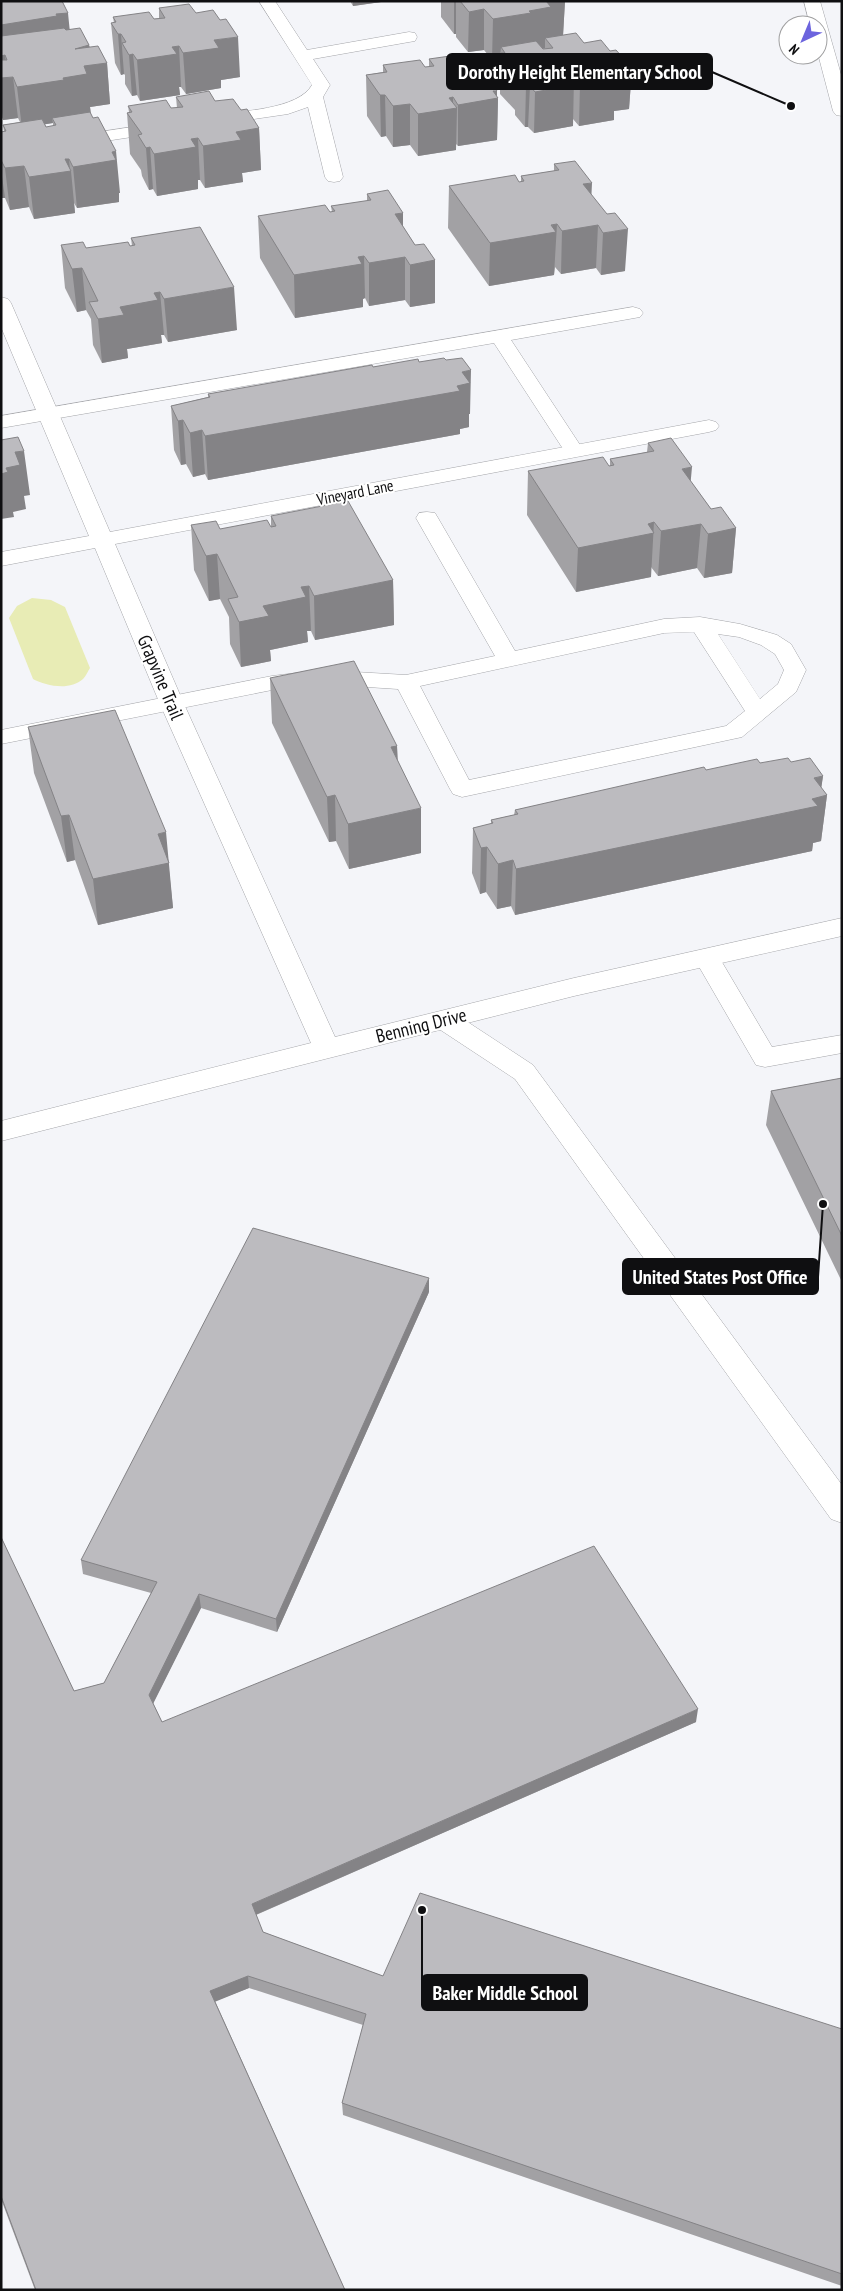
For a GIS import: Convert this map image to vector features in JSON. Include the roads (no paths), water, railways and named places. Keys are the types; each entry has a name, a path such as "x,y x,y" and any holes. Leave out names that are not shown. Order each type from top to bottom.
{"street":[{"path":"199,122 288,109 314,97 322,85 267,1"},
{"path":"812,1 842,112"},
{"path":"303,56 409,37"},
{"path":"314,97 334,177"},
{"path":"1,152 179,125"},
{"name":"Grapvine Trail","path":"1,303 50,413 172,704 327,1048"},
{"path":"1,422 633,313"},
{"path":"499,336 574,451"},
{"name":"Vineyard Lane","path":"1,559 708,426"},
{"path":"427,518 509,661"},
{"path":"700,624 758,713"},
{"path":"1,737 272,683 321,677 406,682 664,626 700,624 752,634 782,648 795,670 788,687 734,732 462,789 406,682"},
{"name":"Benning Drive","path":"1,1131 327,1048 574,988 842,927"},
{"path":"707,958 765,1058 842,1044"},
{"path":"445,1020 524,1072 842,1510"}],"place":[{"name":"Dorothy Height Elementary School","path":"791,106"},
{"name":"United States Post Office","path":"823,1204"},
{"name":"Baker Middle School","path":"422,1910"}]}
